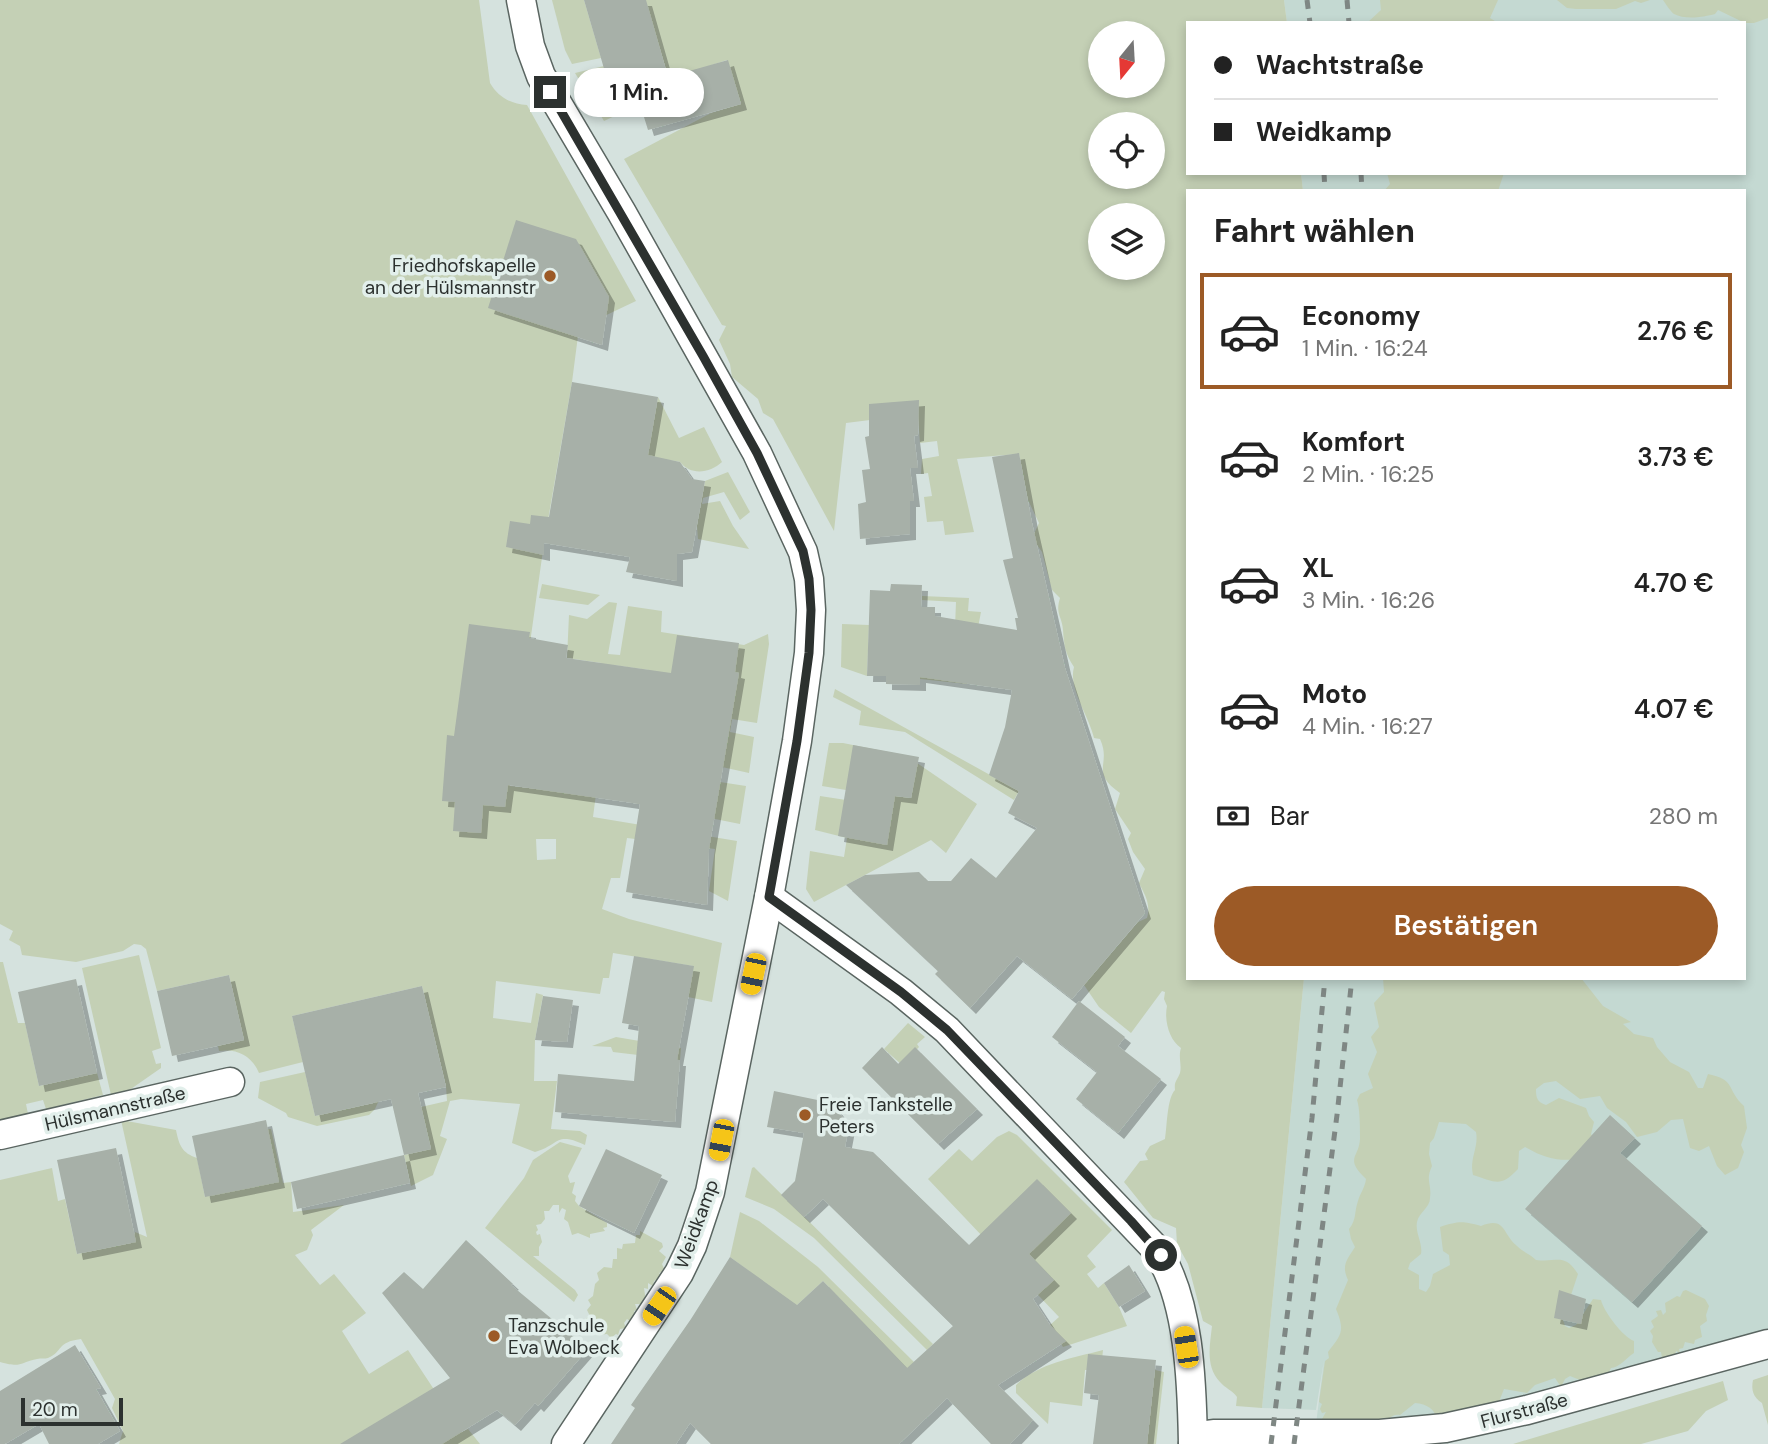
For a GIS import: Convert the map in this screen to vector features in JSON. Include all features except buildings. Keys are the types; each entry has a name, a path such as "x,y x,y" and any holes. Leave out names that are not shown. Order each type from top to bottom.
{"street":[{"name":"Weidkamp","path":"521,0 530,46 541,76 757,453 803,551 809,579 811,610 809,653 797,741 715,1171 695,1237 671,1287 571,1436"},
{"path":"769,897 901,992 947,1030 1154,1247 1168,1269 1182,1321 1190,1385 1193,1444"},
{"name":"Hülsmannstraße","path":"0,1135 230,1082"},
{"name":"Flurstraße","path":"1193,1444 1215,1434 1380,1434 1472,1424 1768,1344"},
{"path":"546,1444 571,1436"}],"shaded area":[{"path":"1284,0 1768,0 1768,1336 1471,1421 1315,1432 1324,1360 1316,1410 1262,1408 1304,980 1746,980 1746,189 1303,189 1301,175 1746,175 1746,21 1287,21"}],"green space":[{"path":"0,0 479,0 490,83 506,99 527,105 636,301 579,328 544,543 510,786 584,794 601,663 567,658 569,615 587,619 609,602 617,603 608,654 620,655 628,606 662,611 661,632 744,645 768,634 769,644 757,723 732,719 730,732 754,737 749,773 722,767 720,782 746,786 740,824 630,802 649,670 613,665 593,817 737,841 728,901 709,891 715,849 627,838 620,878 611,878 602,909 629,919 722,943 712,1002 688,997 693,966 613,953 609,978 603,978 600,994 496,981 493,1018 531,1023 536,993 543,995 535,1040 534,1081 557,1081 551,1129 580,1131 587,1135 585,1145 563,1139 535,1152 512,1143 520,1104 461,1099 450,1101 440,1136 447,1139 433,1175 411,1186 404,1155 431,1149 421,1107 447,1101 446,1086 422,986 292,1016 303,1062 259,1073 243,1054 219,1051 218,1046 244,1040 229,975 157,991 146,949 141,945 134,944 123,951 76,962 22,955 20,946 9,940 13,931 0,924","holes":["536,839 556,839 556,859 537,860"]},
{"path":"552,0 584,0 601,58 572,64 565,50"},
{"path":"645,0 1284,0 1287,21 1186,21 1186,175 1301,175 1303,189 1186,189 1186,980 1304,980 1262,1408 1236,1406 1237,1397 1215,1376 1210,1362 1212,1326 1203,1321 1188,1264 1177,1244 1176,1228 1153,1218 1124,1182 1140,1161 1148,1160 1145,1154 1150,1146 1165,1139 1169,1106 1180,1073 1181,1048 1168,1029 1165,992 1162,991 1131,1033 1099,1007 1084,985 1138,922 1147,918 1148,904 1139,883 1145,869 1133,852 1128,839 1131,833 1115,809 1120,793 1105,779 1100,739 1094,738 1076,693 1074,667 1066,649 1058,611 1060,598 1052,590 1042,552 1032,538 1039,523 1028,500 1019,454 957,459 974,532 945,535 943,521 927,522 924,497 932,496 928,473 921,474 922,459 939,456 937,441 920,443 917,403 870,420 846,423 834,531 773,419 763,413 758,399 732,377 730,364 719,340 726,326 722,325 624,159 711,113 741,104 727,60 669,79"},
{"path":"1380,0 1498,0 1490,18 1495,21 1369,21 1381,10"},
{"path":"1557,0 1650,0 1641,3 1635,1 1616,9 1576,9 1567,8"},
{"path":"1663,0 1768,0 1768,18 1746,23 1718,10 1711,15 1684,17 1674,14"},
{"path":"604,66 612,95 635,88 640,104 604,121 575,73"},
{"path":"1388,175 1503,175 1499,189 1386,189 1390,184"},
{"path":"658,397 679,438 704,427 722,462 706,471 695,471 680,462 647,459"},
{"path":"728,472 750,512 740,520 724,492 703,498 702,504 720,501 749,549 698,539 697,526 705,481"},
{"path":"542,584 600,595 588,605 539,598"},
{"path":"922,596 969,598 968,611 981,612 967,684 920,679 920,671 955,627 956,602 922,600"},
{"path":"842,624 869,625 867,676 841,667"},
{"path":"835,689 1019,791 1014,800 905,732 859,725 861,711 833,697"},
{"path":"829,743 843,743 903,755 895,796 911,798 917,763 977,804 946,853 931,840 814,902 806,889 810,851 844,857 847,838 815,830 820,796 846,800 846,790 822,786"},
{"path":"139,955 161,1048 152,1051 156,1064 161,1063 161,1068 128,1091 111,1095 82,968"},
{"path":"0,962 3,962 18,1023 25,1023 39,1086 97,1073 103,1095 46,1109 43,1100 26,1104 28,1114 0,1120"},
{"path":"1383,980 1583,980 1603,1006 1631,1022 1623,1024 1634,1034 1653,1038 1670,1062 1689,1072 1698,1088 1703,1088 1708,1074 1717,1076 1727,1083 1744,1106 1747,1128 1741,1145 1744,1152 1738,1168 1725,1175 1717,1166 1709,1146 1699,1151 1690,1148 1683,1119 1671,1120 1657,1132 1637,1137 1626,1122 1607,1108 1600,1096 1580,1099 1556,1081 1544,1083 1536,1089 1537,1097 1546,1105 1559,1098 1586,1108 1594,1122 1591,1134 1594,1139 1584,1159 1553,1159 1525,1147 1519,1151 1518,1169 1507,1179 1493,1181 1473,1175 1476,1132 1466,1124 1439,1122 1430,1143 1430,1201 1417,1222 1421,1254 1410,1263 1408,1269 1419,1275 1419,1289 1426,1292 1433,1274 1450,1265 1449,1255 1443,1251 1440,1227 1460,1222 1481,1226 1495,1223 1503,1228 1517,1246 1536,1260 1560,1260 1568,1263 1578,1274 1561,1314 1565,1326 1569,1328 1576,1325 1593,1299 1601,1300 1614,1324 1634,1341 1634,1353 1609,1372 1595,1377 1595,1386 1570,1376 1561,1387 1555,1378 1535,1385 1527,1393 1504,1389 1500,1399 1502,1406 1437,1420 1430,1408 1415,1403 1400,1415 1380,1423 1351,1425 1322,1419 1326,1412 1322,1413 1322,1404 1319,1402 1325,1361 1341,1332 1341,1322 1336,1309 1348,1280 1346,1263 1355,1247 1349,1229 1366,1179 1354,1162 1360,1139 1357,1100 1360,1094 1373,1088 1368,1074 1377,1052 1371,1037 1379,1027 1374,1003 1384,992"},
{"path":"908,1023 925,1037 902,1065 884,1049"},
{"path":"616,1037 681,1048 680,1060 613,1052 611,1047 592,1046"},
{"path":"305,1072 315,1116 374,1103 380,1098 369,1115 317,1126 288,1117 286,1113 258,1098 260,1082"},
{"path":"121,1120 176,1130 182,1148 197,1158 205,1197 268,1129 271,1129 283,1183 291,1182 293,1212 344,1205 311,1230 313,1235 307,1250 295,1255 320,1285 334,1274 366,1313 342,1331 369,1374 408,1350 462,1432 468,1429 480,1444 119,1444 123,1431 112,1408 115,1399 81,1339 67,1342 48,1358 16,1365 0,1362 0,1180 52,1168 58,1201 65,1199 77,1254 131,1243 135,1232 147,1237"},
{"path":"1009,1131 1017,1135 1112,1230 1087,1256 1096,1267 1087,1274 1098,1288 1104,1283 1127,1326 1063,1347 1050,1325 1059,1317 928,1179 959,1149 972,1161 997,1137"},
{"path":"560,1142 582,1148 568,1176 570,1183 575,1182 572,1193 576,1196 575,1201 607,1223 607,1227 603,1228 605,1231 590,1234 590,1238 578,1233 572,1235 568,1222 564,1219 566,1210 562,1208 559,1213 559,1205 553,1205 549,1211 544,1211 545,1219 541,1224 536,1225 537,1235 540,1234 542,1242 539,1256 533,1256 575,1290 578,1295 574,1302 485,1228 524,1178 533,1160"},
{"path":"754,1167 933,1344 927,1350 814,1238 774,1209 745,1197"},
{"path":"740,1212 759,1221 818,1267 914,1362 907,1369 823,1281 796,1306 730,1257"},
{"path":"640,1231 662,1243 663,1247 659,1251 666,1257 662,1264 665,1271 659,1273 662,1276 654,1281 653,1286 648,1283 648,1289 644,1288 646,1302 635,1304 635,1316 624,1323 626,1328 620,1329 618,1335 611,1338 607,1334 597,1335 601,1328 598,1326 590,1329 583,1325 586,1322 584,1320 590,1316 587,1310 591,1305 588,1300 593,1296 595,1284 599,1280 597,1273 604,1267 612,1268 613,1259 617,1259 617,1248 622,1249 623,1244 635,1243 636,1235 640,1235"},
{"path":"1686,1290 1705,1299 1709,1306 1707,1321 1700,1326 1702,1337 1695,1340 1694,1344 1685,1342 1683,1348 1679,1349 1680,1353 1676,1351 1675,1356 1662,1358 1661,1352 1658,1352 1652,1342 1650,1331 1654,1327 1651,1321 1658,1316 1656,1311 1661,1310 1663,1315 1666,1312 1665,1303 1680,1297"},
{"path":"1103,1350 1101,1369 1085,1370 1082,1406 1050,1402 1048,1424 1016,1393 1016,1385 1035,1371 1057,1362"},
{"path":"1155,1370 1164,1372 1156,1444 1147,1444"},
{"path":"1768,1375 1768,1425 1762,1403 1753,1393 1752,1387 1753,1380"},
{"path":"1723,1381 1728,1400 1706,1411 1688,1431 1641,1444 1513,1444"}],"railway":[{"path":"1307,0 1310,21"},
{"path":"1347,0 1349,21"},
{"path":"1324,175 1325,189"},
{"path":"1361,175 1362,189"},
{"path":"1271,1444 1312,1118 1325,980"},
{"path":"1294,1444 1352,980"}],"place":[{"name":"Friedhofskapelle an der Hülsmannstr","path":"550,276"},
{"name":"Freie Tankstelle Peters","path":"805,1115"},
{"name":"Tanzschule Eva Wolbeck","path":"494,1336"}],"route":[{"path":"550,92 622,213 757,453 803,551 809,579 811,610 809,653 797,741 769,897 901,992 947,1030 1161,1255"}]}
